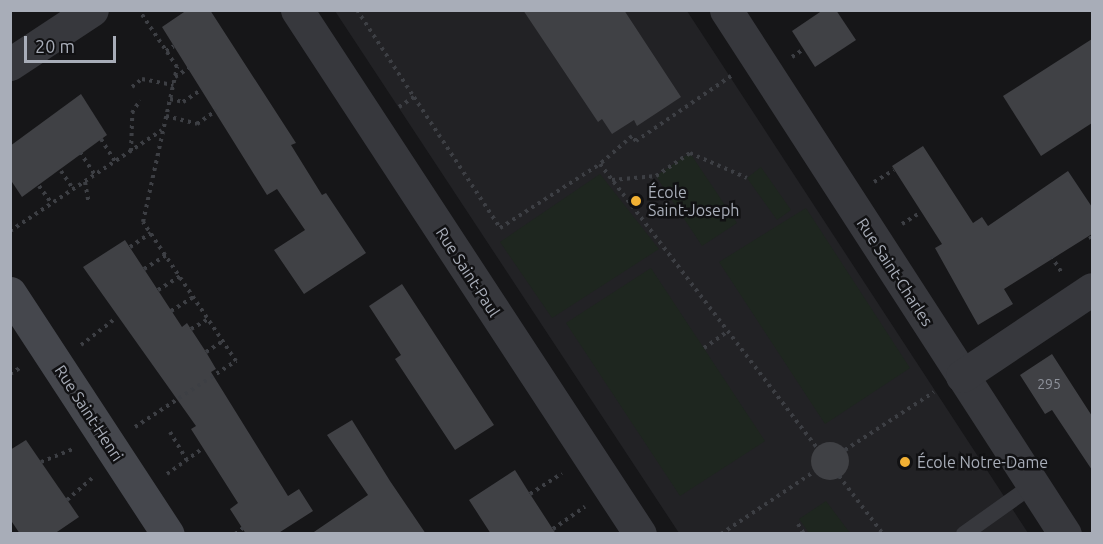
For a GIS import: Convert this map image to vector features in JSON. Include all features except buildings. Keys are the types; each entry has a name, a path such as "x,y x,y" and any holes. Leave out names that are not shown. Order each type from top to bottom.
{"street":[{"path":"10,63 92,10"},
{"name":"Rue Saint-Paul","path":"297,10 640,534"},
{"name":"Rue Saint-Charles","path":"726,10 950,383 1033,485 1065,534"},
{"path":"950,383 1079,284"},
{"name":"Rue Saint-Henri","path":"10,293 168,534"}],"lane":[{"path":"964,534 1033,485"}],"path":[{"path":"135,428 236,360 143,222 177,67 139,10"},
{"path":"357,10 500,228 600,164 632,136 636,141 733,75"},
{"path":"166,51 174,46"},
{"path":"791,57 804,49"},
{"path":"175,77 189,68"},
{"path":"132,87 142,79 173,85"},
{"path":"170,99 183,102 202,88"},
{"path":"395,110 414,97"},
{"path":"131,151 132,113 140,100"},
{"path":"166,116 197,124 217,110"},
{"path":"10,231 163,130"},
{"path":"101,139 116,161"},
{"path":"80,152 95,175"},
{"path":"612,180 656,176 690,153 747,178"},
{"path":"600,164 818,448"},
{"path":"872,184 894,170"},
{"path":"61,171 73,189"},
{"path":"85,182 89,204"},
{"path":"39,186 52,204"},
{"path":"900,226 921,212"},
{"path":"130,247 151,233"},
{"path":"144,269 166,255"},
{"path":"1051,256 1079,284"},
{"path":"158,290 180,276"},
{"path":"171,311 194,297"},
{"path":"80,346 116,318"},
{"path":"191,329 208,319"},
{"path":"704,348 728,331"},
{"path":"206,352 223,340"},
{"path":"10,374 20,368"},
{"path":"845,450 950,383"},
{"path":"170,432 188,460"},
{"path":"165,475 203,448"},
{"path":"41,462 74,449"},
{"path":"721,534 815,471"},
{"path":"530,494 565,472"},
{"path":"839,476 883,534"},
{"path":"67,500 93,477"},
{"path":"553,529 587,506"},
{"path":"798,524 804,534"},
{"path":"235,534 243,528"}],"shaded area":[{"name":"École Saint-Joseph","path":"335,11 687,11 1028,533 679,533"},
{"path":"690,153 737,223 702,246 656,176"},
{"path":"761,167 791,210 777,220 747,178"},
{"path":"600,174 659,249 552,318 500,242"},
{"path":"806,208 910,368 825,424 719,262"},
{"path":"651,268 765,441 680,496 566,323"},
{"path":"826,501 850,533 809,533 799,519"}],"place":[{"name":"École Saint-Joseph","path":"636,201"},
{"name":"École Notre-Dame","path":"905,462"}]}
